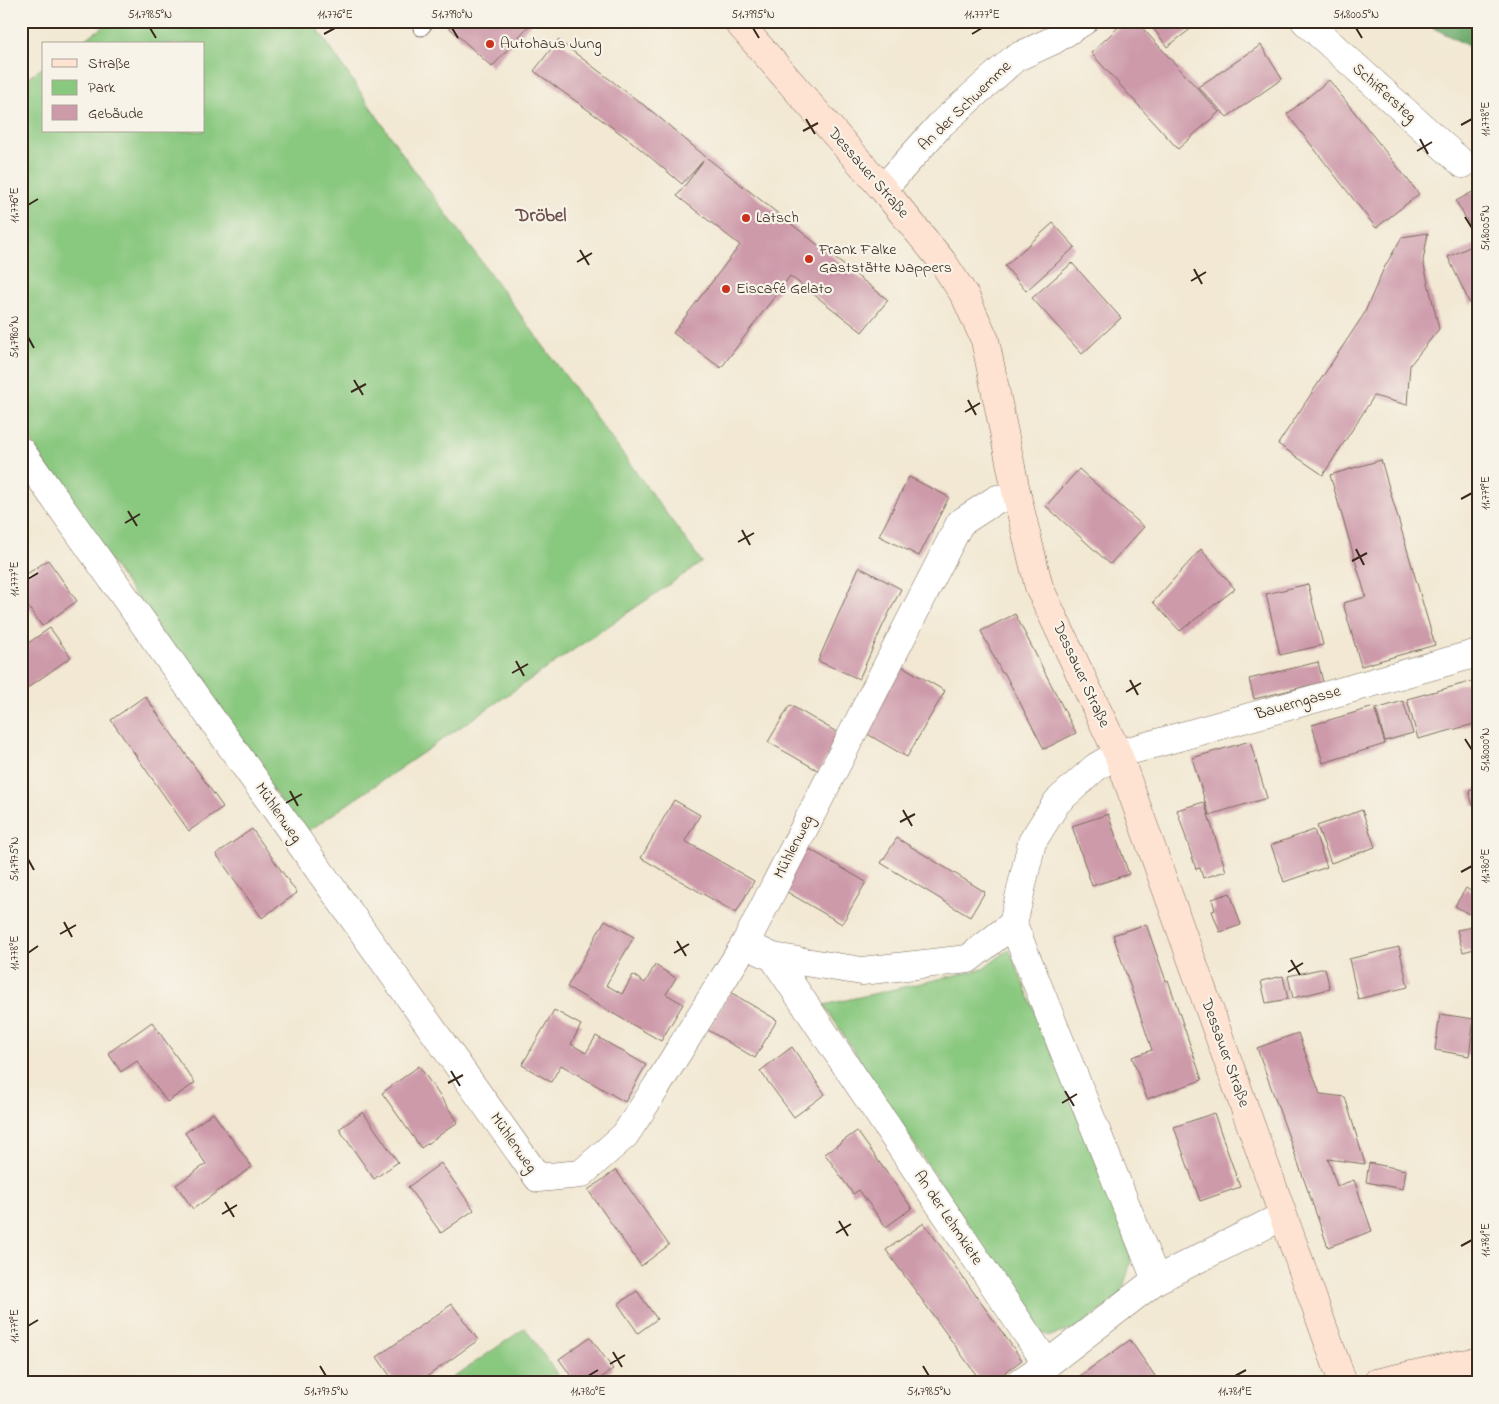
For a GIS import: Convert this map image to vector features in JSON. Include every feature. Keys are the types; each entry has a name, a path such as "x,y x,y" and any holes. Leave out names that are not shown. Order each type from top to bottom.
{"main road":[{"name":"Dessauer Straße","path":"737,21 883,189 942,261 965,296 985,340 1017,496 1040,586 1118,754 1343,1383"},
{"path":"1376,1383 1478,1362"}],"street":[{"name":"An der Schwemme","path":"883,189 941,124 1015,58 1054,40 1084,21"},
{"name":"Schiffersteg","path":"1305,21 1463,164"},
{"name":"Mühlenweg","path":"21,451 538,1178 581,1174 625,1135 745,944 960,524 997,499 1017,496"},
{"name":"Bauerngasse","path":"1118,754 1478,653"},
{"path":"1118,754 1096,767 1057,802 1032,842 1013,924 1156,1280"},
{"path":"745,944 773,957 862,971 968,959 1013,924"},
{"name":"An der Lehmkiete","path":"773,957 1047,1364"},
{"path":"1019,1383 1047,1364 1156,1280 1283,1216"}],"green space":[{"path":"112,21 312,21 406,159 702,562 304,834 74,510 21,425 21,82 42,68 42,132 205,132 205,42 81,42"},
{"path":"1420,21 1478,21 1478,51"},
{"path":"1009,949 1120,1217 1131,1261 1121,1295 1080,1327 1050,1336 1036,1331 824,1005 983,969"},
{"path":"525,1328 563,1383 445,1383"}],"building":[{"name":"Autohaus Jung","path":"442,21 533,21 492,67"},
{"path":"1125,21 1136,21 1219,112 1178,149 1091,53"},
{"path":"1148,21 1201,21 1167,47"},
{"path":"558,40 654,113 706,157 888,300 862,332 790,276 721,368 673,333 740,245 677,196 703,161 682,184 631,141 534,71"},
{"path":"1261,45 1282,79 1227,117 1198,87"},
{"path":"1329,80 1419,194 1376,228 1287,114"},
{"path":"1478,189 1478,240 1456,201"},
{"path":"1053,223 1075,247 1026,291 1005,266"},
{"path":"1428,233 1423,261 1439,329 1410,365 1407,405 1374,396 1323,475 1278,444 1364,314 1384,268 1402,237"},
{"path":"1476,244 1478,248 1478,300 1470,304 1448,257"},
{"path":"1072,263 1121,318 1082,354 1032,298"},
{"path":"1381,460 1435,645 1361,666 1343,603 1366,597 1330,475"},
{"path":"1079,469 1144,527 1110,564 1046,506"},
{"path":"909,477 949,497 919,556 879,536"},
{"path":"1201,549 1235,589 1180,631 1153,602"},
{"path":"48,560 77,601 42,626 21,597 21,578"},
{"path":"859,567 901,589 859,679 818,661"},
{"path":"1308,584 1323,645 1280,655 1266,594"},
{"path":"1015,614 1076,733 1044,749 981,631"},
{"path":"50,628 71,657 26,689 21,682 21,648"},
{"path":"1318,662 1323,682 1254,699 1249,679"},
{"path":"900,665 945,691 907,757 862,731"},
{"path":"1477,680 1478,723 1418,739 1407,699"},
{"path":"145,696 223,807 189,831 111,720"},
{"path":"1403,701 1413,733 1385,741 1376,709"},
{"path":"790,705 840,734 819,771 768,742"},
{"path":"1374,707 1385,744 1323,763 1312,725"},
{"path":"1250,741 1267,798 1209,815 1192,758"},
{"path":"1478,788 1478,804 1473,806 1469,791"},
{"path":"674,800 700,815 685,841 754,881 736,913 641,858"},
{"path":"1204,802 1226,871 1203,878 1200,868 1196,869 1177,810"},
{"path":"1362,810 1375,847 1331,863 1317,826"},
{"path":"1108,814 1129,874 1092,886 1072,826"},
{"path":"252,829 297,893 262,918 216,854"},
{"path":"1314,830 1327,867 1284,882 1271,845"},
{"path":"897,838 985,892 970,917 881,863"},
{"path":"806,847 866,882 842,924 782,889"},
{"path":"1466,888 1478,896 1478,900 1469,914 1455,906"},
{"path":"1230,893 1241,925 1220,932 1212,911 1215,910 1212,899"},
{"path":"605,920 634,937 606,985 622,994 633,975 645,983 655,965 676,978 666,994 683,1004 661,1041 567,987"},
{"path":"1146,924 1166,981 1168,980 1202,1080 1147,1099 1132,1057 1152,1050 1113,935"},
{"path":"1473,927 1478,948 1463,952 1457,930"},
{"path":"1399,947 1408,987 1358,999 1349,959"},
{"path":"1325,968 1330,989 1293,998 1288,976"},
{"path":"1283,976 1288,999 1266,1003 1261,981"},
{"path":"730,992 777,1020 755,1058 708,1030"},
{"path":"554,1010 581,1025 571,1044 586,1053 596,1036 646,1065 625,1102 561,1065 551,1082 522,1065"},
{"path":"1440,1014 1474,1019 1469,1056 1435,1050"},
{"path":"152,1022 195,1083 167,1102 137,1061 121,1072 108,1053"},
{"path":"1298,1033 1320,1094 1345,1097 1365,1164 1328,1159 1337,1186 1354,1180 1372,1231 1328,1247 1257,1048"},
{"path":"792,1047 825,1094 794,1117 760,1071"},
{"path":"419,1066 458,1122 421,1148 382,1093"},
{"path":"363,1112 398,1162 374,1179 339,1129"},
{"path":"213,1113 252,1167 193,1209 176,1185 206,1164 185,1133"},
{"path":"1214,1113 1240,1187 1200,1201 1174,1127"},
{"path":"857,1131 912,1208 886,1227 859,1190 853,1194 825,1154"},
{"path":"441,1163 474,1210 441,1233 408,1187"},
{"path":"1369,1163 1406,1170 1403,1189 1366,1182"},
{"path":"616,1170 669,1245 641,1266 588,1190"},
{"path":"924,1223 1022,1360 991,1383 982,1383 886,1250"},
{"path":"637,1291 657,1319 638,1333 618,1304"},
{"path":"452,1304 478,1340 418,1383 395,1383 377,1357"},
{"path":"590,1337 613,1369 594,1383 576,1383 559,1359"},
{"path":"1130,1340 1155,1376 1145,1383 1070,1383"}],"place":[{"name":"Autohaus Jung","path":"490,44"},
{"name":"Latsch","path":"746,218"},
{"name":"Frank Falke Gaststätte Nappers","path":"809,259"},
{"name":"Eiscafé Gelato","path":"726,289"}],"district":[{"name":"Dröbel","path":"541,216"}]}
